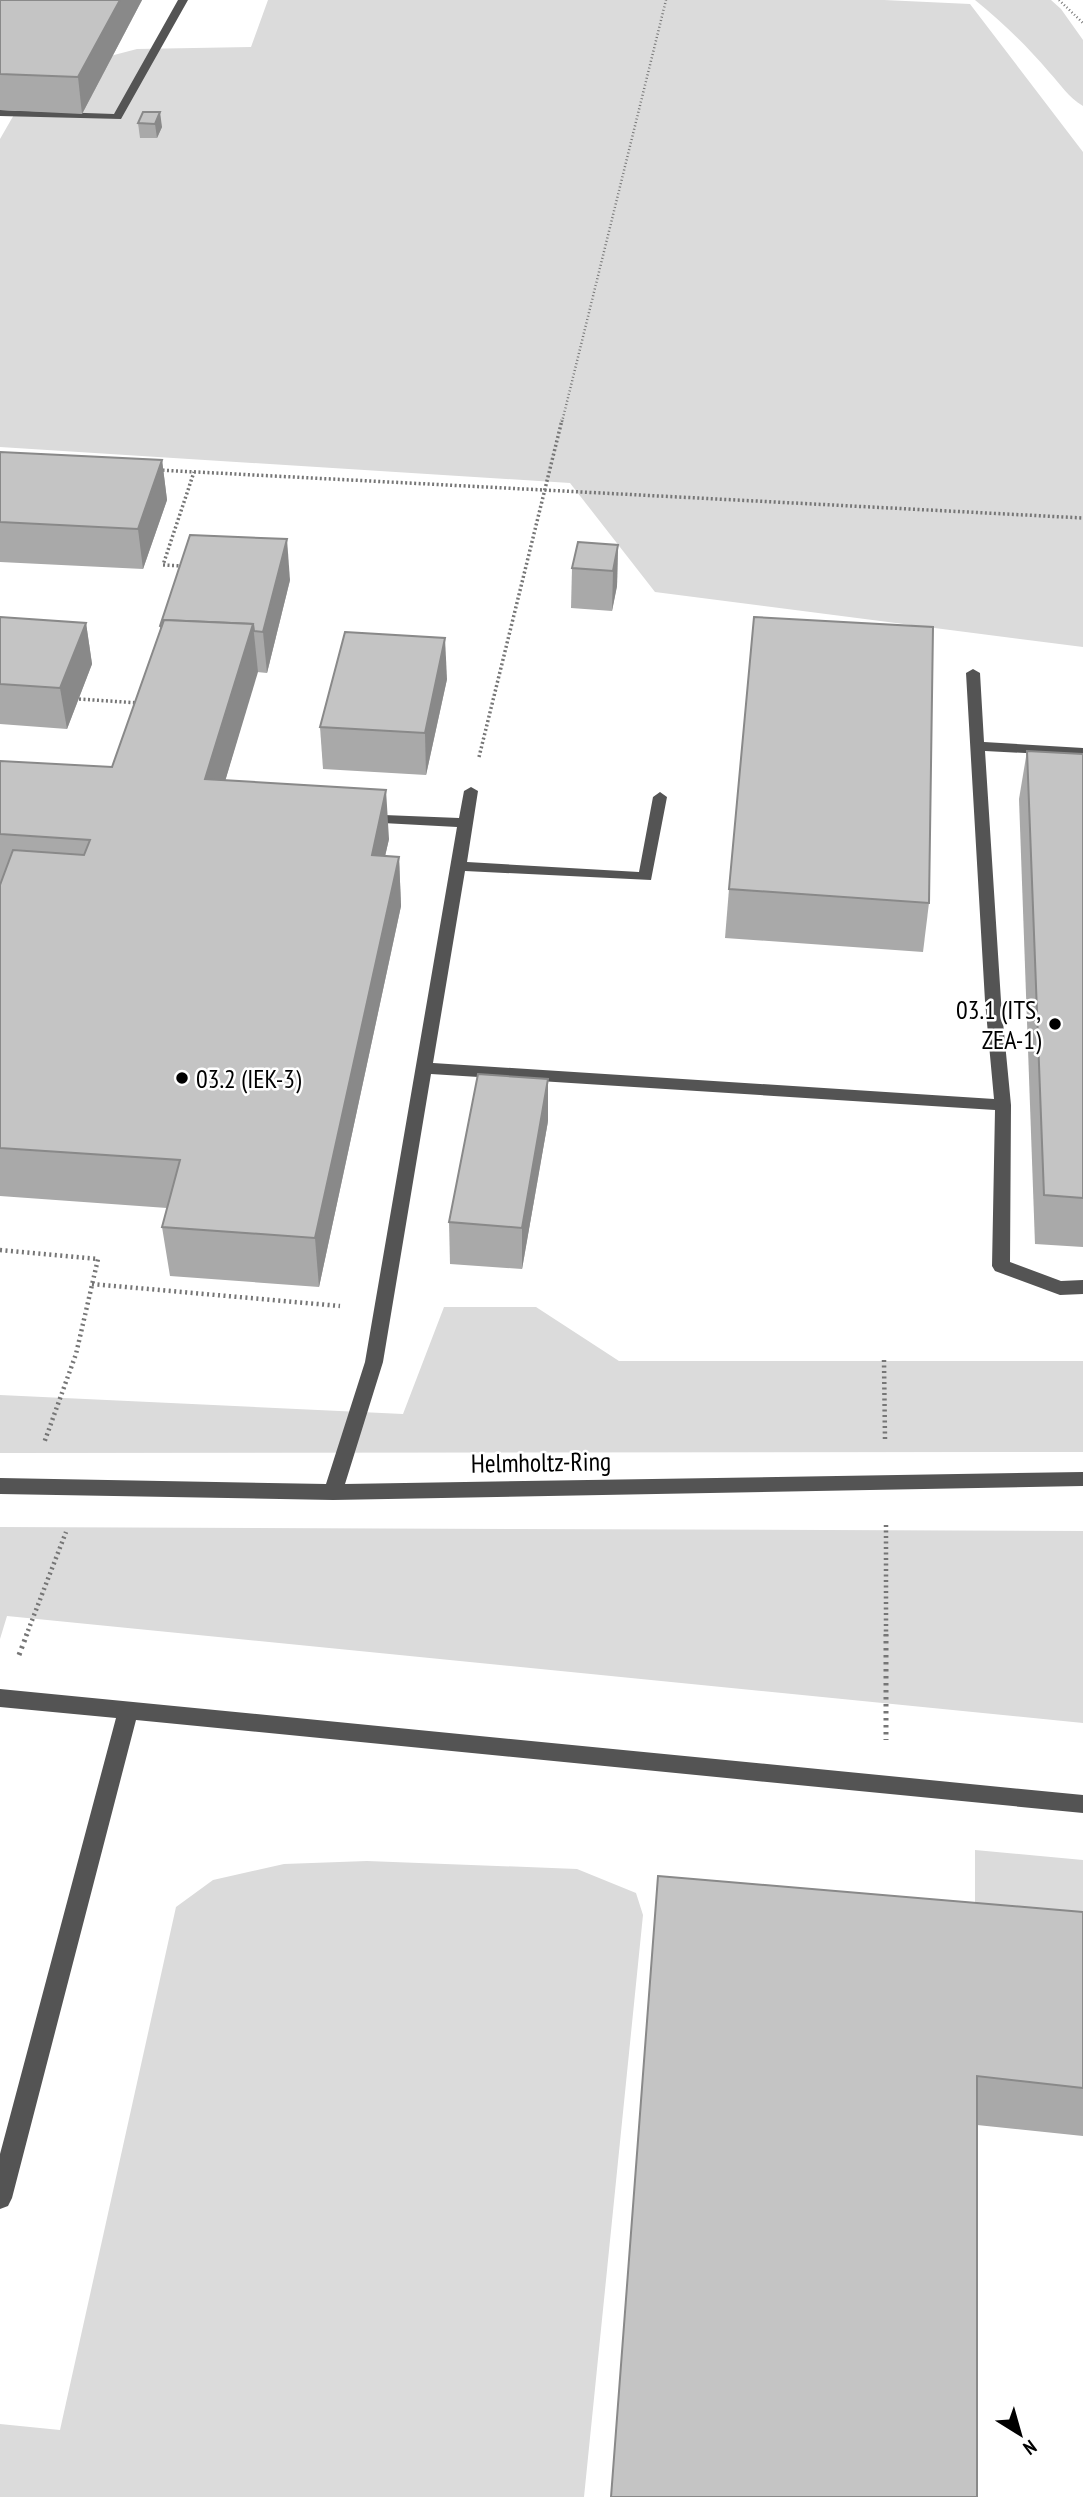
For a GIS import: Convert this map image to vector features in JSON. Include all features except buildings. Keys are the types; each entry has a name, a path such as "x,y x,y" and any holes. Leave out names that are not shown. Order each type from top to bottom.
{"street":[{"path":"0,113 117,117 183,0"},
{"path":"973,673 1003,1105 1001,1266 1060,1288 1083,1287"},
{"path":"976,746 1083,752"},
{"path":"333,1492 374,1362 471,791"},
{"path":"458,866 646,877 660,797"},
{"path":"342,815 465,822"},
{"path":"424,1068 1003,1105"},
{"name":"Helmholtz-Ring","path":"0,1486 333,1492 1083,1479"},
{"path":"1,1698 1083,1804"},
{"path":"0,2198 128,1710"}],"path":[{"path":"471,791 666,0"},
{"path":"1059,0 1083,23"},
{"path":"152,470 1083,518"},
{"path":"186,566 163,565 194,472"},
{"path":"79,699 142,703"},
{"path":"0,1250 98,1259 76,1353 28,1486"},
{"path":"92,1284 383,1310"},
{"path":"884,1360 886,1784"},
{"path":"1,1698 83,1487"}],"shaded area":[{"path":"268,0 884,0 970,4 1083,152 1083,647 655,592 570,483 0,447 0,139 19,106 91,61 137,49 251,47"},
{"path":"975,0 1051,0 1061,9 1083,40 1083,106 1069,95 1014,34"},
{"path":"444,1307 536,1307 619,1361 1083,1361 1083,1452 0,1453 0,1395 403,1414"},
{"path":"0,1527 1083,1531 1083,1723 7,1616 0,1639"},
{"path":"975,1850 1083,1860 1083,1945 975,1934"},
{"path":"367,1861 577,1869 636,1893 643,1915 584,2497 0,2497 0,2424 60,2430 176,1907 213,1880 284,1864"}],"place":[{"name":"03.1 (ITS, ZEA-1)","path":"1055,1024"},
{"name":"03.2 (IEK-3)","path":"182,1078"}]}
